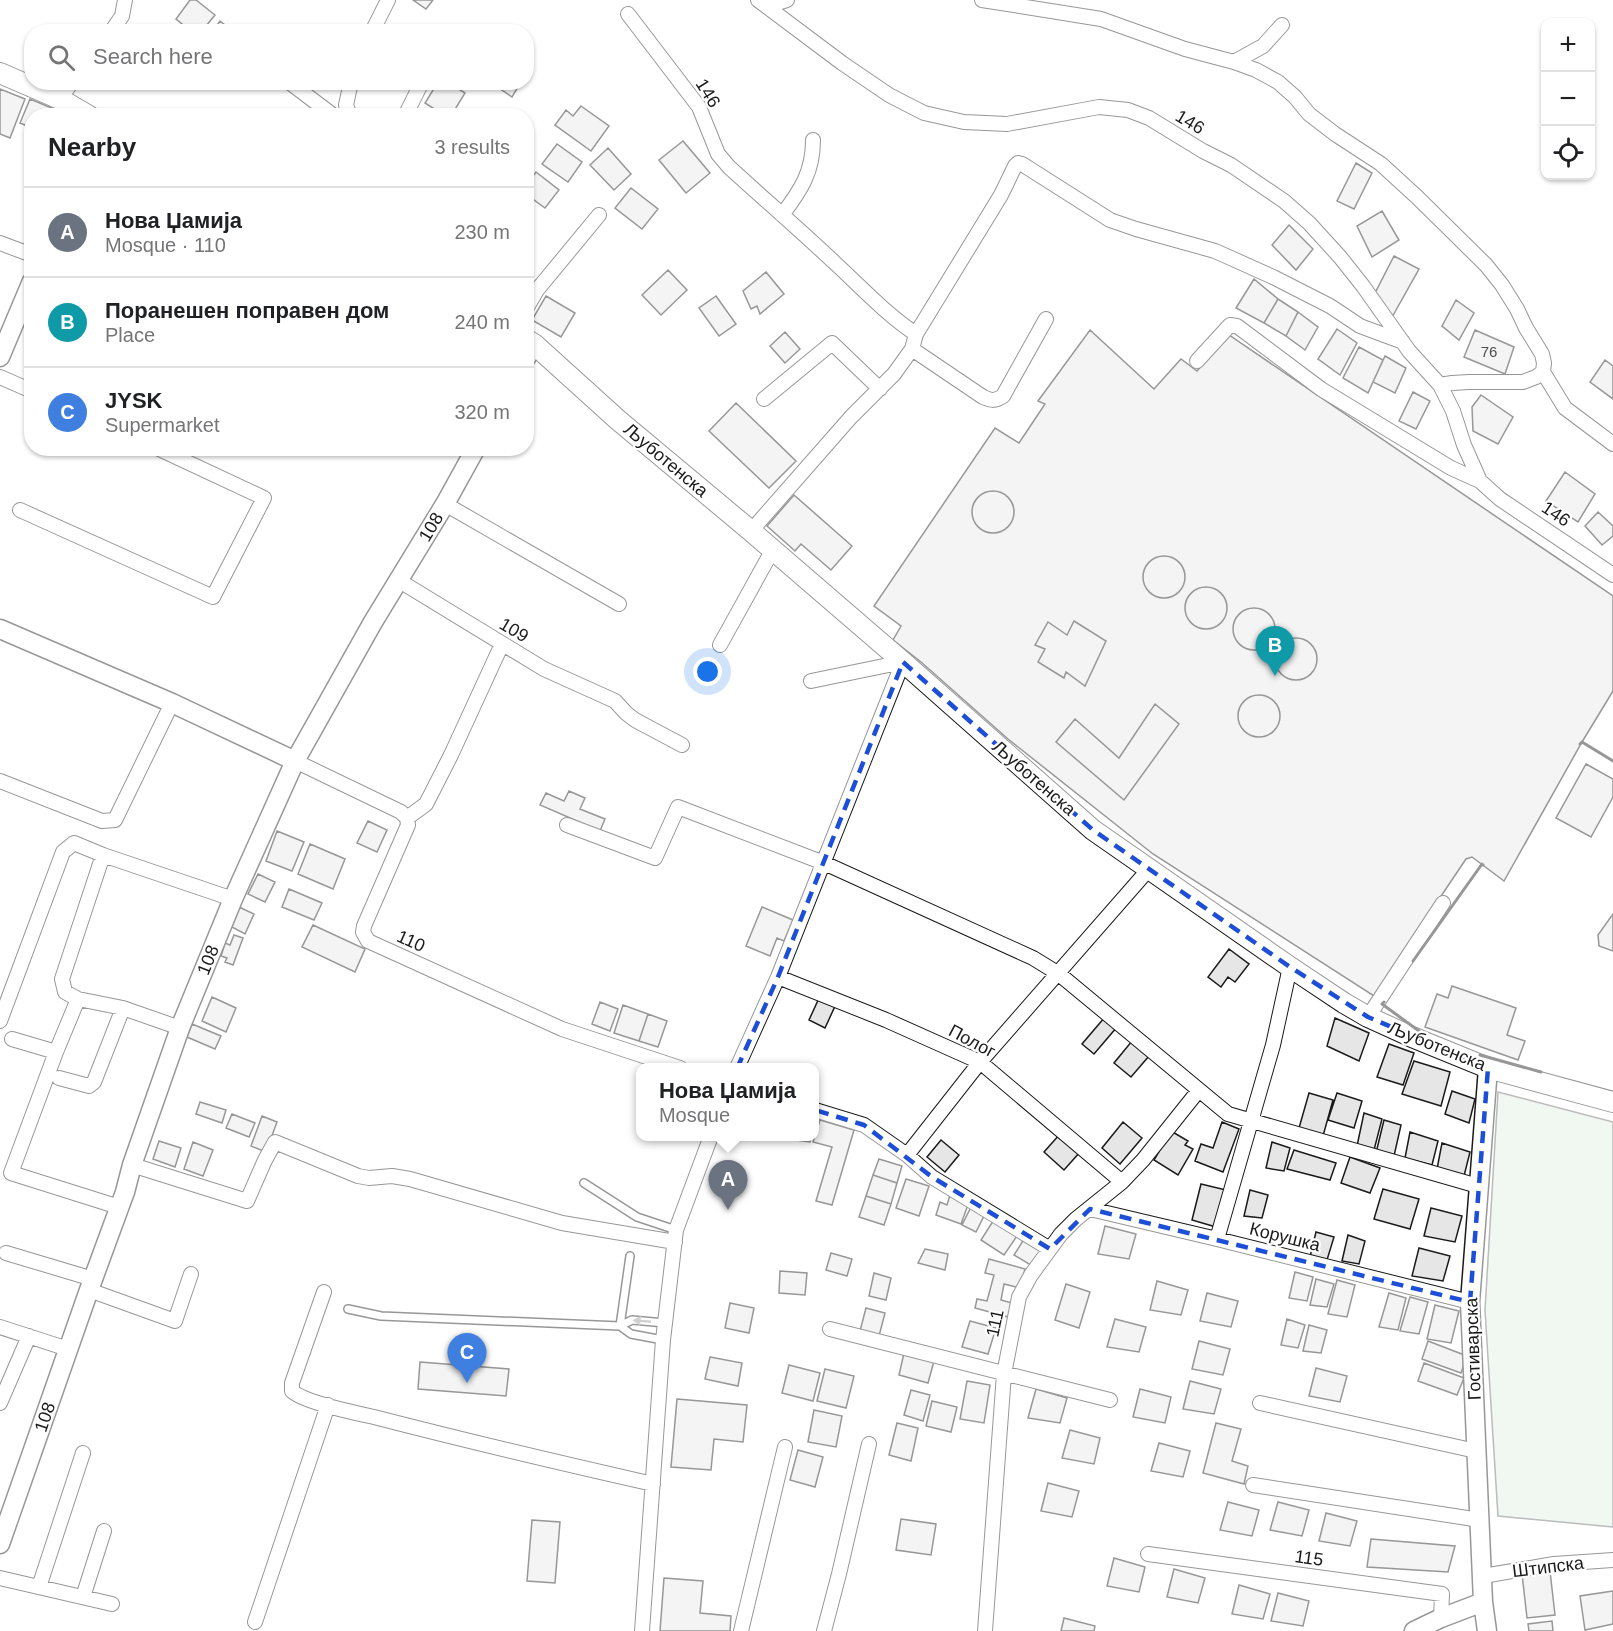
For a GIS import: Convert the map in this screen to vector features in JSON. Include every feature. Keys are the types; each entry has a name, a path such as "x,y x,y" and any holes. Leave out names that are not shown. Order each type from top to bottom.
{"main road":[{"path":"0,73 24,83"},
{"path":"39,90 75,108"},
{"name":"Љуботенска","path":"534,351 751,531 1093,830 1149,869 1290,967 1368,1017 1488,1068 1613,1102"}],"street":[{"path":"116,24 122,16 125,0"},
{"path":"376,24 388,0"},
{"path":"762,3 787,0"},
{"path":"982,0 1059,6 1185,49 1234,62 1256,70 1278,82 1310,114 1335,134 1381,164 1486,265 1502,285 1542,354 1543,372 1565,408 1613,444"},
{"name":"146","path":"762,3 861,76 889,95 924,113 964,122 1007,124 1099,107 1128,110 1149,118 1203,151 1232,165 1301,215 1363,286 1403,342 1440,385 1453,411 1464,445 1480,481"},
{"name":"146","path":"628,14 699,107 718,154 729,167 875,301 916,334"},
{"path":"1234,62 1263,46 1282,25"},
{"path":"60,99 66,90"},
{"path":"300,90 323,108"},
{"path":"347,108 349,90"},
{"path":"409,108 418,90"},
{"path":"782,215 796,197 807,177 813,157 813,140"},
{"path":"751,531 850,417 894,374 912,349 916,334 1018,163 1110,220 1215,251 1330,306 1360,326 1403,342"},
{"path":"534,295 599,215"},
{"path":"0,243 24,252"},
{"path":"0,357 24,300"},
{"path":"912,349 983,397 996,401 1003,396 1046,319"},
{"name":"146","path":"1197,361 1230,325 1237,326 1322,389 1451,468 1480,481 1500,498 1613,575"},
{"path":"764,399 832,343 880,388"},
{"path":"1440,385 1469,382 1523,382 1543,372"},
{"path":"0,376 24,387"},
{"path":"20,510 213,597 264,498 174,456"},
{"name":"108","path":"0,1544 180,1028 233,899 295,761 345,670 472,456"},
{"path":"445,504 620,604"},
{"path":"720,645 772,551"},
{"path":"1591,560 1613,562"},
{"name":"109","path":"398,580 544,669 615,701 635,720 682,745"},
{"path":"0,629 172,703 401,812 407,818 426,804 502,644"},
{"path":"811,681 903,662"},
{"path":"739,1063 778,977 903,662"},
{"path":"0,781 102,821 114,820 172,703"},
{"path":"567,825 655,858 678,807 824,863 1033,958 1059,974 1227,1114 1478,1186"},
{"name":"110","path":"407,818 408,825 364,926 363,932 368,941 562,1029 665,1063"},
{"path":"0,1021 63,852 74,843 233,899"},
{"path":"103,855 62,979 65,992 78,999 123,1008 180,1028"},
{"path":"907,1155 981,1062 1149,869"},
{"path":"1368,1017 1443,903"},
{"path":"1217,1239 1273,1045 1290,967"},
{"name":"Полог","path":"778,977 886,1020 981,1062 1122,1182"},
{"path":"78,999 11,1173 119,1207"},
{"path":"59,1078 89,1086 94,1082 123,1008"},
{"path":"12,1039 56,1052"},
{"name":"Гостиварска","path":"1487,1631 1483,1602 1470,1302 1488,1068"},
{"name":"111","path":"986,1631 1004,1374 1019,1296 1031,1275 1068,1227 1122,1182 1143,1160 1199,1090"},
{"path":"819,1111 864,1125 941,1182 1050,1249"},
{"path":"642,1631 664,1323 676,1236 710,1141"},
{"path":"132,1165 248,1201 275,1142 358,1176 369,1178 392,1176 410,1179 562,1223 676,1236"},
{"name":"Корушка","path":"1090,1209 1470,1302"},
{"path":"6,1253 91,1284 176,1321 191,1275"},
{"path":"324,1292 292,1383 292,1391 296,1395 486,1446 653,1484"},
{"path":"0,1327 68,1349"},
{"path":"830,1329 1110,1400"},
{"path":"0,1403 29,1336"},
{"path":"1260,1403 1476,1451"},
{"path":"255,1622 328,1405"},
{"path":"824,1631 869,1444"},
{"path":"741,1631 785,1446"},
{"path":"39,1587 83,1453"},
{"path":"1253,1485 1480,1520"},
{"path":"83,1597 105,1531"},
{"name":"115","path":"1148,1554 1442,1594 1441,1618"},
{"name":"Штипска","path":"1483,1576 1554,1564 1613,1560"},
{"path":"0,1578 112,1604"},
{"path":"1414,1631 1483,1602"}],"lane":[{"path":"584,1183 637,1217 676,1236"},
{"path":"620,1326 630,1256"},
{"path":"348,1309 381,1316 620,1326 632,1320 664,1323"},
{"path":"620,1326 631,1334 663,1340"}],"highlighted area":[{"path":"903,662 1093,830 1290,967 1368,1017 1488,1068 1470,1302 1090,1209 1050,1249 932,1177 864,1125 730,1084 778,977"}],"green space":[{"path":"1498,1092 1613,1122 1613,1527 1498,1516 1485,1310"}],"building":[{"path":"190,0 196,0 215,15 208,24 182,24 176,19"},
{"path":"413,0 433,0 426,9"},
{"path":"0,89 25,99 10,138 0,134"},
{"path":"433,90 460,90 465,93 456,108 433,108 425,103"},
{"path":"502,90 516,90 512,97"},
{"path":"30,99 52,108 26,108"},
{"path":"581,106 609,126 591,151 555,125 566,110 573,116"},
{"path":"24,113 24,125 20,123"},
{"path":"683,141 710,173 686,193 659,160"},
{"path":"557,144 582,162 568,182 542,164"},
{"path":"608,148 631,174 614,190 590,165"},
{"path":"1356,163 1372,173 1354,209 1337,201"},
{"path":"536,172 559,190 545,208 534,200 534,175"},
{"path":"631,188 658,209 642,229 615,208"},
{"path":"1382,211 1399,240 1372,257 1357,226"},
{"path":"1289,225 1313,249 1296,270 1272,245"},
{"path":"1394,256 1419,269 1391,319 1373,297"},
{"path":"668,270 687,290 661,315 642,295"},
{"path":"766,272 784,294 760,314 757,306 751,309 743,291"},
{"path":"1254,279 1278,299 1264,323 1236,308"},
{"path":"546,296 575,313 561,337 534,321 534,317"},
{"path":"716,296 736,324 719,336 699,308"},
{"path":"1278,299 1298,312 1286,336 1264,323"},
{"path":"1456,300 1474,313 1459,340 1442,326"},
{"path":"1298,312 1318,327 1305,350 1286,336"},
{"path":"1337,329 1357,343 1340,375 1318,359"},
{"path":"1090,330 1154,389 1181,359 1197,371 1229,335 1613,596 1613,691 1504,881 1472,857 1466,859 1374,996 1153,854 1008,739 893,640 901,626 874,606 995,428 1019,443 1045,404 1038,401"},
{"path":"1475,330 1514,347 1505,374 1464,357"},
{"path":"785,332 800,349 785,363 770,346"},
{"path":"1359,347 1383,360 1368,393 1343,378"},
{"path":"1385,356 1406,368 1395,393 1373,382"},
{"path":"1605,360 1613,366 1613,399 1590,382"},
{"path":"1413,392 1430,401 1416,429 1399,421"},
{"path":"1481,395 1513,417 1498,444 1473,431 1472,407"},
{"path":"736,403 796,461 769,488 709,431"},
{"path":"1565,472 1595,494 1578,522 1546,501"},
{"path":"993,491 1008,497 1014,512 1008,527 993,533 978,527 972,512 978,497"},
{"path":"794,495 852,546 831,570 801,544 795,551 767,526"},
{"path":"1598,512 1613,526 1613,536 1602,545 1585,526"},
{"path":"1164,556 1179,562 1185,577 1179,592 1164,598 1149,592 1143,577 1149,562"},
{"path":"1206,587 1221,593 1227,608 1221,623 1206,629 1191,623 1185,608 1191,593"},
{"path":"1254,608 1269,614 1275,629 1269,644 1254,650 1239,644 1233,629 1239,614"},
{"path":"1074,621 1106,641 1085,686 1066,672 1064,678 1038,662 1045,649 1035,645 1048,622 1067,635"},
{"path":"1296,638 1311,644 1317,659 1311,674 1296,680 1281,674 1275,659 1281,644"},
{"path":"1259,695 1274,701 1280,716 1274,731 1259,737 1244,731 1238,716 1244,701"},
{"path":"1155,704 1179,724 1124,800 1056,742 1075,719 1119,758"},
{"path":"1586,764 1613,779 1613,797 1591,837 1556,818"},
{"path":"569,791 585,798 580,809 605,819 600,831 540,805 546,793 564,801"},
{"path":"368,821 387,830 377,852 357,843"},
{"path":"277,831 304,842 292,871 266,861"},
{"path":"310,844 345,859 333,889 298,874"},
{"path":"258,874 275,882 265,902 248,894"},
{"path":"289,889 322,903 314,920 282,907"},
{"path":"239,907 254,914 245,934 230,926"},
{"path":"762,907 793,920 784,941 777,938 770,956 746,946"},
{"path":"1613,914 1613,951 1599,946 1598,935"},
{"path":"313,925 365,949 355,972 302,947"},
{"path":"234,935 243,938 233,965 225,962 227,958 221,956 225,943 230,945"},
{"path":"1229,949 1249,964 1235,982 1228,977 1221,987 1208,977"},
{"path":"1452,986 1516,1008 1507,1035 1525,1041 1518,1060 1425,1027 1437,994 1448,998"},
{"path":"820,996 836,1004 825,1028 809,1020"},
{"path":"212,997 236,1008 226,1032 202,1021"},
{"path":"600,1002 618,1009 610,1031 592,1024"},
{"path":"623,1005 648,1014 639,1041 614,1033"},
{"path":"648,1014 667,1021 658,1047 639,1041"},
{"path":"1105,1017 1117,1027 1094,1054 1082,1044"},
{"path":"1335,1018 1369,1033 1359,1061 1327,1046"},
{"path":"192,1024 221,1036 215,1049 187,1037"},
{"path":"1132,1041 1149,1056 1131,1077 1114,1063"},
{"path":"1389,1044 1414,1053 1403,1085 1377,1077"},
{"path":"1414,1061 1450,1072 1441,1106 1402,1094"},
{"path":"1452,1091 1475,1099 1469,1123 1445,1114"},
{"path":"1309,1093 1333,1100 1323,1136 1299,1128"},
{"path":"1337,1093 1362,1101 1354,1128 1328,1120"},
{"path":"200,1102 226,1110 222,1123 196,1114"},
{"path":"1364,1113 1382,1119 1374,1150 1357,1146"},
{"path":"232,1114 255,1123 249,1137 226,1128"},
{"path":"262,1116 277,1122 266,1152 251,1146"},
{"path":"820,1120 854,1130 832,1205 816,1201 832,1147 813,1142 819,1141"},
{"path":"1384,1120 1401,1125 1394,1156 1376,1153"},
{"path":"1123,1122 1142,1138 1120,1164 1102,1148"},
{"path":"1222,1122 1239,1129 1223,1172 1195,1161 1201,1144 1213,1148"},
{"path":"1171,1131 1188,1141 1185,1145 1193,1149 1178,1175 1154,1160"},
{"path":"1410,1132 1438,1141 1432,1165 1405,1158"},
{"path":"1060,1134 1080,1152 1064,1170 1044,1152"},
{"path":"941,1140 959,1155 945,1172 927,1157"},
{"path":"159,1141 181,1148 175,1167 153,1159"},
{"path":"193,1142 213,1150 203,1176 184,1169"},
{"path":"1272,1142 1290,1148 1284,1171 1266,1168"},
{"path":"1442,1143 1470,1152 1464,1176 1437,1169"},
{"path":"1294,1150 1336,1163 1330,1180 1287,1169"},
{"path":"1350,1157 1380,1168 1370,1193 1341,1183"},
{"path":"879,1159 902,1166 897,1183 873,1175"},
{"path":"873,1175 897,1183 891,1204 866,1196"},
{"path":"906,1179 929,1186 919,1216 896,1208"},
{"path":"1201,1184 1226,1190 1216,1227 1192,1220"},
{"path":"1383,1189 1419,1199 1410,1229 1374,1219"},
{"path":"1250,1190 1268,1195 1262,1218 1244,1216"},
{"path":"950,1195 969,1202 961,1224 936,1215 940,1202 947,1205"},
{"path":"866,1196 891,1204 884,1225 859,1217"},
{"path":"971,1207 985,1214 976,1232 962,1225"},
{"path":"1431,1208 1462,1216 1455,1242 1424,1236"},
{"path":"995,1218 1019,1233 1004,1255 981,1240"},
{"path":"1105,1226 1136,1234 1129,1259 1098,1254"},
{"path":"1316,1232 1334,1237 1327,1260 1310,1257"},
{"path":"1348,1235 1365,1241 1359,1264 1342,1261"},
{"path":"1026,1236 1045,1248 1034,1267 1014,1255"},
{"path":"1419,1248 1450,1256 1443,1281 1412,1276"},
{"path":"925,1249 948,1254 945,1270 918,1263"},
{"path":"831,1253 852,1259 847,1276 826,1270"},
{"path":"989,1259 1025,1269 1020,1288 1004,1284 1001,1300 1012,1303 1008,1317 975,1308 977,1299 987,1301 994,1275 985,1273"},
{"path":"780,1271 807,1273 805,1295 779,1293"},
{"path":"1295,1272 1313,1277 1307,1301 1289,1298"},
{"path":"874,1273 891,1278 886,1300 869,1296"},
{"path":"1316,1279 1334,1284 1327,1307 1310,1305"},
{"path":"1337,1280 1355,1285 1347,1317 1328,1314"},
{"path":"1157,1281 1188,1290 1181,1315 1150,1310"},
{"path":"1066,1284 1090,1292 1079,1328 1055,1320"},
{"path":"1207,1293 1238,1301 1231,1327 1200,1321"},
{"path":"1389,1293 1406,1298 1398,1330 1379,1327"},
{"path":"1410,1297 1428,1302 1419,1334 1400,1331"},
{"path":"730,1303 754,1308 749,1333 725,1328"},
{"path":"1435,1305 1459,1311 1451,1343 1427,1339"},
{"path":"866,1308 885,1313 879,1336 860,1331"},
{"path":"1115,1319 1146,1327 1139,1352 1107,1347"},
{"path":"1287,1319 1305,1325 1298,1348 1281,1345"},
{"path":"970,1321 996,1328 988,1354 962,1347"},
{"path":"1309,1325 1327,1330 1321,1353 1303,1351"},
{"path":"1199,1341 1230,1349 1223,1375 1192,1369"},
{"path":"1428,1341 1467,1356 1461,1373 1422,1359"},
{"path":"904,1353 934,1361 928,1383 899,1375"},
{"path":"710,1357 742,1363 738,1386 705,1379"},
{"path":"420,1362 509,1369 506,1396 418,1389"},
{"path":"1424,1363 1464,1378 1457,1395 1418,1381"},
{"path":"789,1365 820,1373 813,1401 782,1393"},
{"path":"1316,1368 1347,1376 1340,1402 1309,1396"},
{"path":"825,1369 854,1376 846,1408 817,1401"},
{"path":"967,1381 990,1385 984,1423 960,1419"},
{"path":"1190,1381 1221,1389 1214,1414 1183,1409"},
{"path":"1036,1389 1067,1398 1060,1423 1028,1418"},
{"path":"1140,1389 1171,1397 1165,1423 1133,1417"},
{"path":"911,1390 930,1395 923,1421 904,1415"},
{"path":"677,1399 747,1405 743,1442 714,1439 711,1470 671,1467"},
{"path":"932,1401 957,1407 951,1432 926,1426"},
{"path":"814,1410 842,1416 836,1447 808,1442"},
{"path":"897,1423 918,1428 911,1461 889,1455"},
{"path":"1216,1423 1241,1429 1232,1461 1248,1466 1244,1484 1203,1473"},
{"path":"1070,1430 1100,1438 1094,1464 1062,1458"},
{"path":"1159,1443 1190,1451 1183,1477 1151,1471"},
{"path":"798,1450 823,1457 815,1487 790,1480"},
{"path":"1048,1483 1079,1491 1072,1517 1041,1511"},
{"path":"1228,1502 1259,1510 1252,1536 1220,1530"},
{"path":"1278,1502 1309,1510 1302,1536 1270,1530"},
{"path":"1326,1513 1357,1521 1350,1546 1319,1541"},
{"path":"901,1519 936,1524 931,1555 896,1550"},
{"path":"532,1520 560,1522 555,1583 527,1581"},
{"path":"1371,1539 1455,1546 1448,1572 1367,1567"},
{"path":"1114,1558 1145,1567 1139,1592 1107,1586"},
{"path":"1174,1569 1205,1578 1198,1603 1167,1597"},
{"path":"1550,1571 1555,1615 1527,1618 1522,1574"},
{"path":"664,1578 703,1581 700,1613 731,1616 730,1631 660,1631"},
{"path":"1239,1585 1270,1594 1263,1619 1232,1614"},
{"path":"1613,1591 1613,1624 1585,1630 1580,1596"},
{"path":"1278,1593 1309,1601 1303,1626 1271,1621"},
{"path":"1064,1618 1095,1626 1094,1631 1061,1631"},
{"path":"1552,1621 1553,1631 1529,1631 1528,1624"}],"wall":[{"path":"1580,744 1582,742 1613,761"},
{"path":"1413,961 1483,865"},
{"path":"1384,1002 1382,1004 1419,1031"},
{"path":"1480,1055 1541,1072"}],"place":[{"name":"Поранешен поправен дом","path":"1275,676"},
{"name":"Нова Џамија","path":"728,1210"},
{"name":"JYSK","path":"467,1383"}]}
